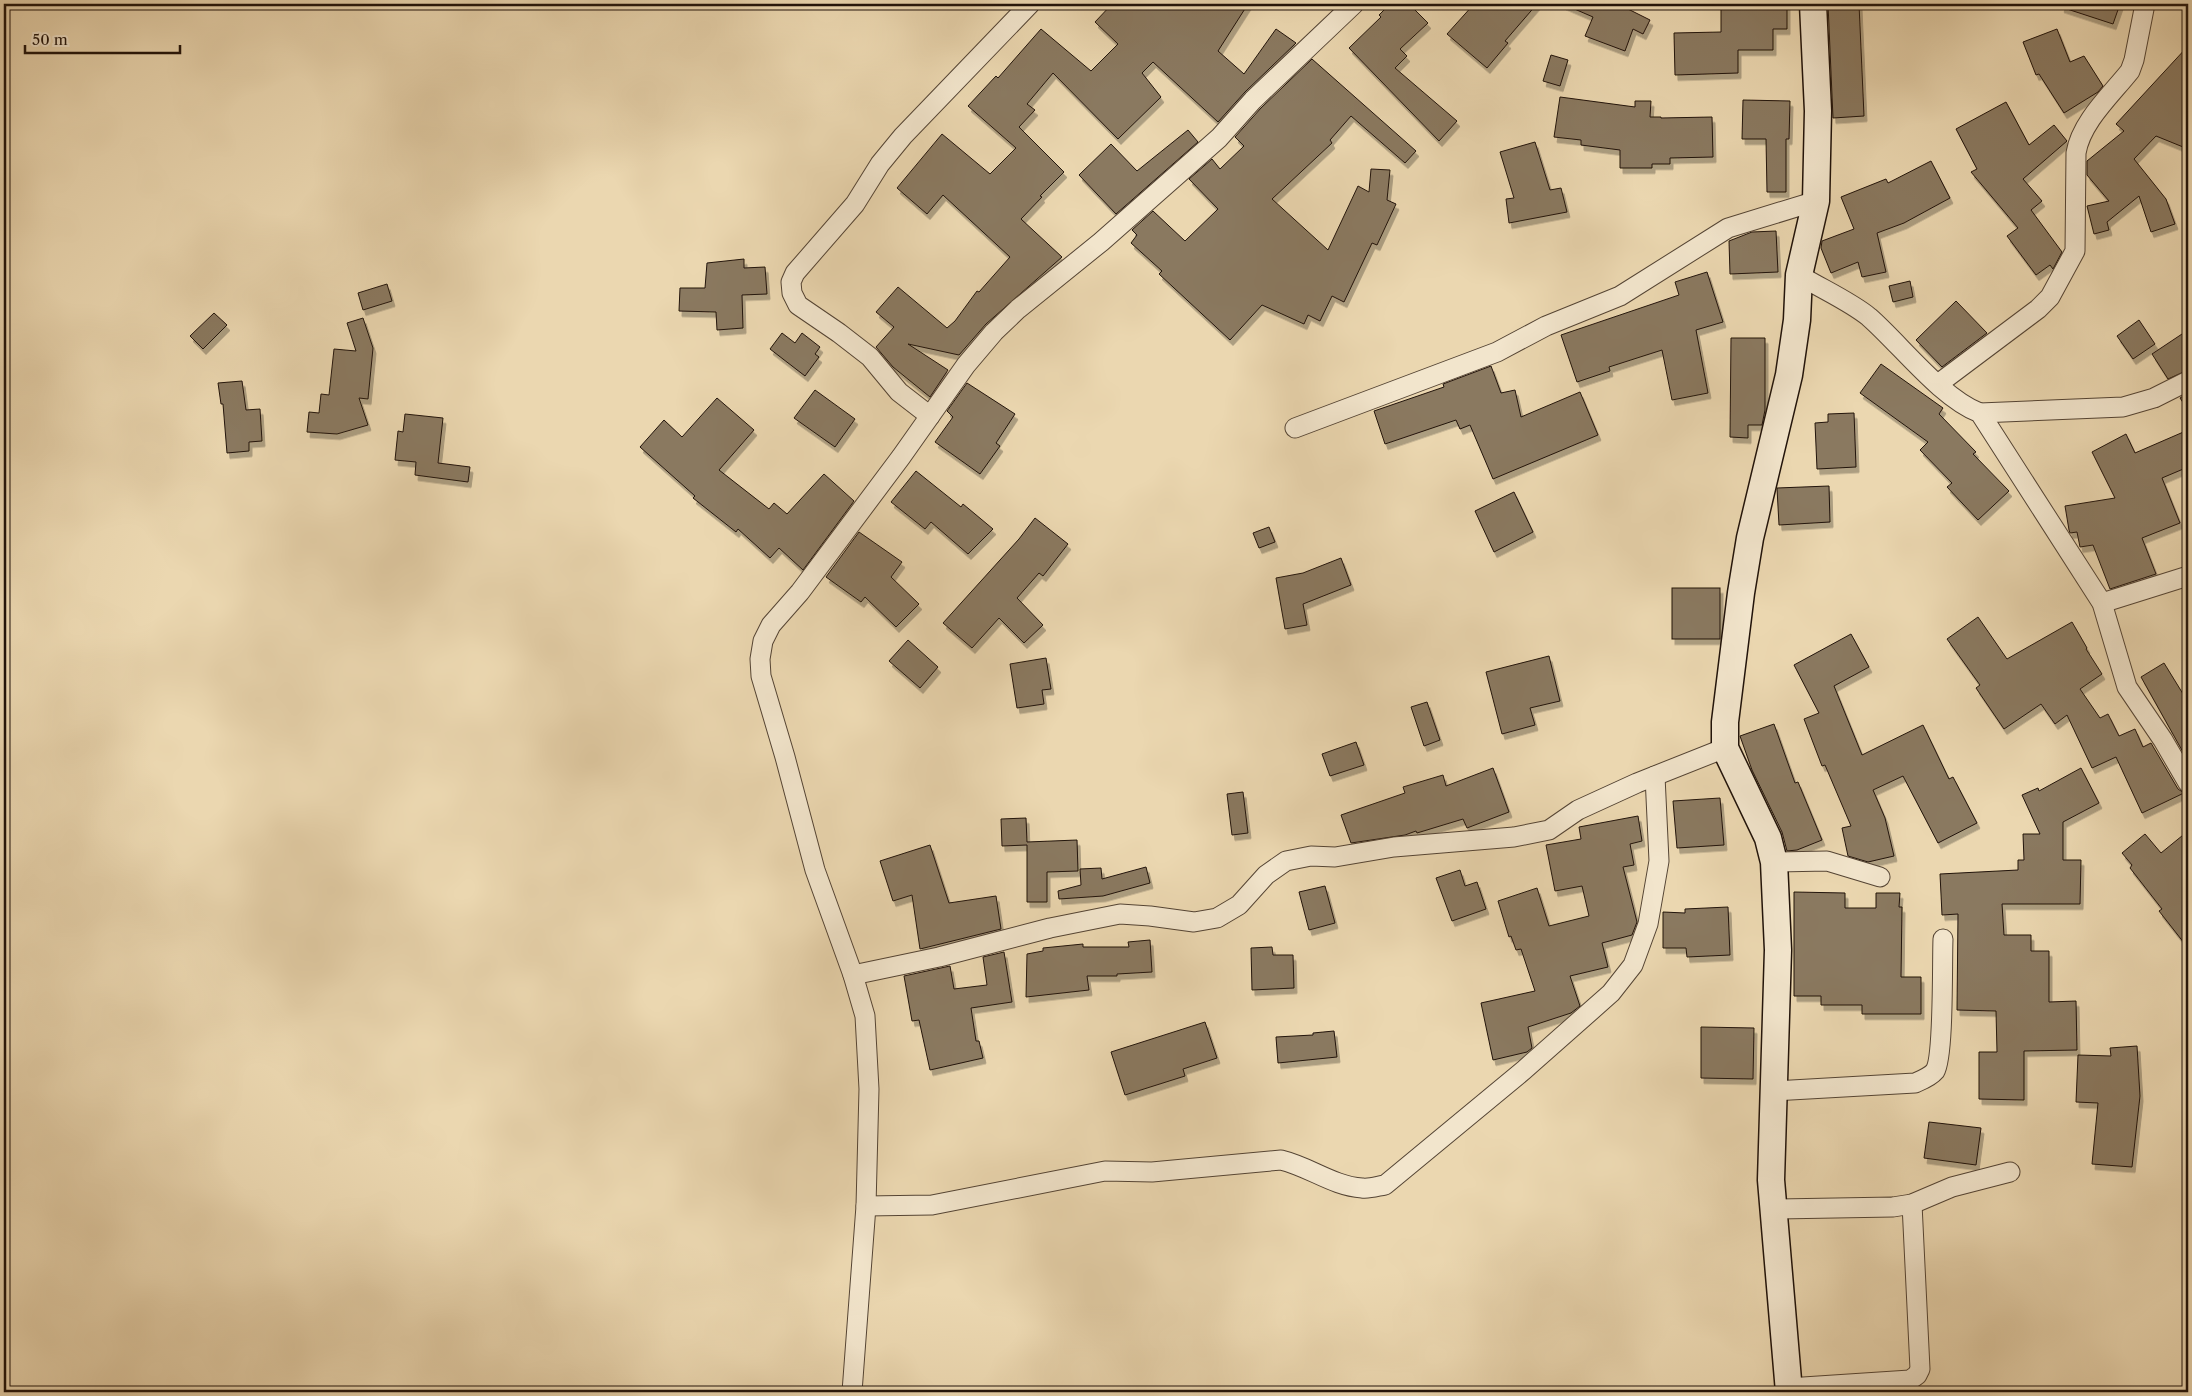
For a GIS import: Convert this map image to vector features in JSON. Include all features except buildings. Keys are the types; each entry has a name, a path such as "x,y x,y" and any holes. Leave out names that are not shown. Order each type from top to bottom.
{"street":[{"path":"930,416 899,392 870,358 839,333 798,305 792,293 791,282 794,273 855,204 880,164 903,136 1030,4"},
{"path":"852,1392 866,1206 869,1088 865,1016 854,975 815,870 762,676 760,659 763,641 770,626 800,592 966,365 994,332 1018,309 1101,242 1219,138 1253,100 1354,4"},
{"path":"1813,4 1818,111 1816,201 1799,275 1797,320 1789,375 1750,538 1741,593 1725,722 1725,748 1768,838 1774,862 1778,950 1770,1180 1789,1390 1910,1380 1917,1375 1920,1369 1912,1204"},
{"path":"1938,384 2038,309 2050,297 2074,251 2076,153 2078,141 2084,128 2130,71 2134,60 2145,4"},
{"path":"1295,428 1497,352 1546,326 1620,296 1728,228 1816,201"},
{"path":"1799,275 1867,316 1938,384 1969,409 1980,413 2123,407 2154,398 2188,381"},
{"path":"1980,413 2102,603 2127,687 2164,740 2188,783"},
{"path":"2102,603 2188,576"},
{"path":"854,975 939,958 1050,928 1120,914 1194,922 1217,918 1238,905 1266,876 1286,861 1311,856 1336,857 1394,848 1514,837 1549,830 1578,810 1725,748"},
{"path":"866,1206 932,1205 1105,1171 1152,1172 1281,1160 1299,1164 1322,1178 1348,1186 1364,1189 1385,1185 1582,1019 1611,993 1633,965 1648,924 1659,861 1655,776"},
{"path":"1774,862 1827,861 1880,877"},
{"path":"1772,1091 1915,1083 1935,1071 1940,1041 1943,939"},
{"path":"1772,1210 1893,1207 1912,1204 1952,1188 2010,1172"}]}
